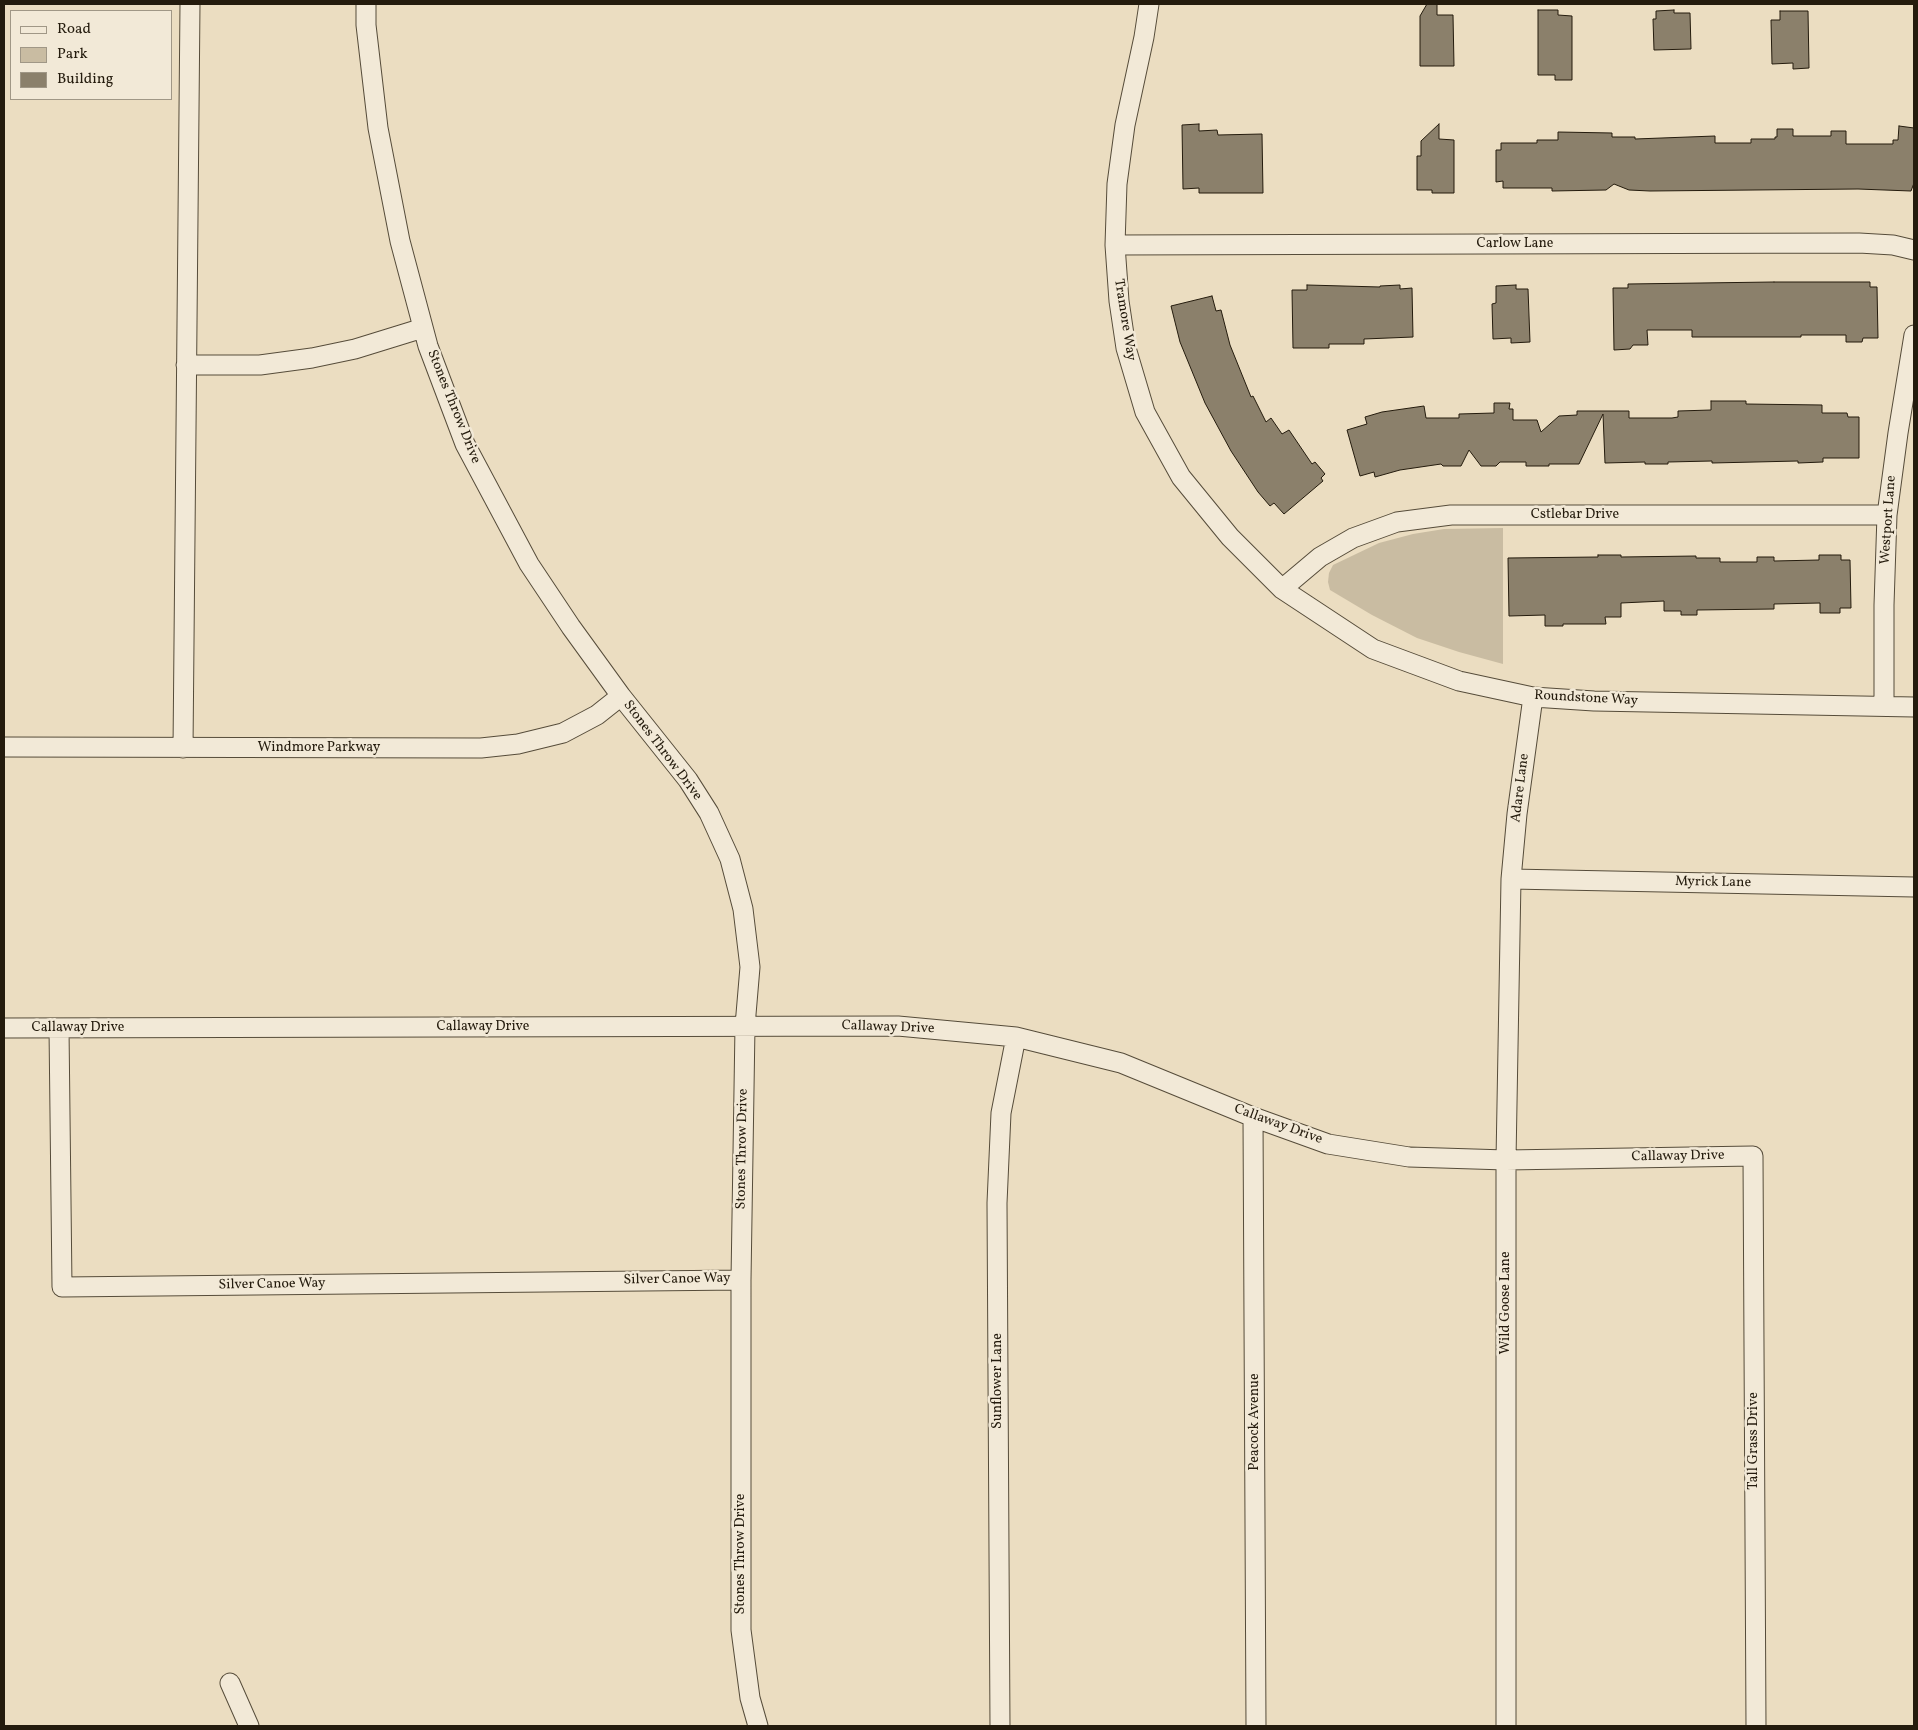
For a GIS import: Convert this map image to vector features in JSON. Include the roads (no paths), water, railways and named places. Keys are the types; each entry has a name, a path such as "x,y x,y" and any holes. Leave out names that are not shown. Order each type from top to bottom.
{"street":[{"path":"183,748 190,4"},
{"name":"Stones Throw Drive","path":"366,4 366,25 378,128 400,240 428,346 465,444 529,564 570,627 620,696 688,780 708,813 730,859 743,909 750,967 745,1026 741,1280 741,1630 750,1698 758,1726"},
{"name":"Tramore Way","path":"1149,4 1144,37 1125,125 1117,184 1115,245 1119,301 1126,348 1145,412 1181,477 1230,537 1282,588"},
{"name":"Carlow Lane","path":"1115,245 1859,243 1893,245 1914,250"},
{"path":"186,365 260,365 312,358 355,349 423,328"},
{"name":"Westport Lane","path":"1884,706 1884,605 1887,515 1914,335"},
{"name":"Cstlebar Drive","path":"1282,588 1320,557 1353,538 1397,522 1451,515 1887,515"},
{"name":"Roundstone Way","path":"1282,588 1372,649 1459,681 1533,697 1594,701 1914,707"},
{"name":"Windmore Parkway","path":"4,748 481,748 518,744 563,733 597,715 620,696"},
{"name":"Adare Lane","path":"1511,879 1517,814 1533,697"},
{"name":"Myrick Lane","path":"1511,879 1914,887"},
{"name":"Wild Goose Lane","path":"1506,1726 1506,1160 1511,879"},
{"name":"Callaway Drive","path":"4,1028 898,1026 1016,1037 1121,1062 1253,1117 1328,1144 1409,1157 1506,1160 1752,1156"},
{"name":"Silver Canoe Way","path":"59,1028 62,1287 741,1280"},
{"name":"Sunflower Lane","path":"1000,1726 997,1203 1001,1113 1016,1037"},
{"name":"Peacock Avenue","path":"1253,1117 1256,1726"},
{"name":"Tall Grass Drive","path":"1752,1156 1756,1726"},
{"path":"230,1683 249,1726"}]}
